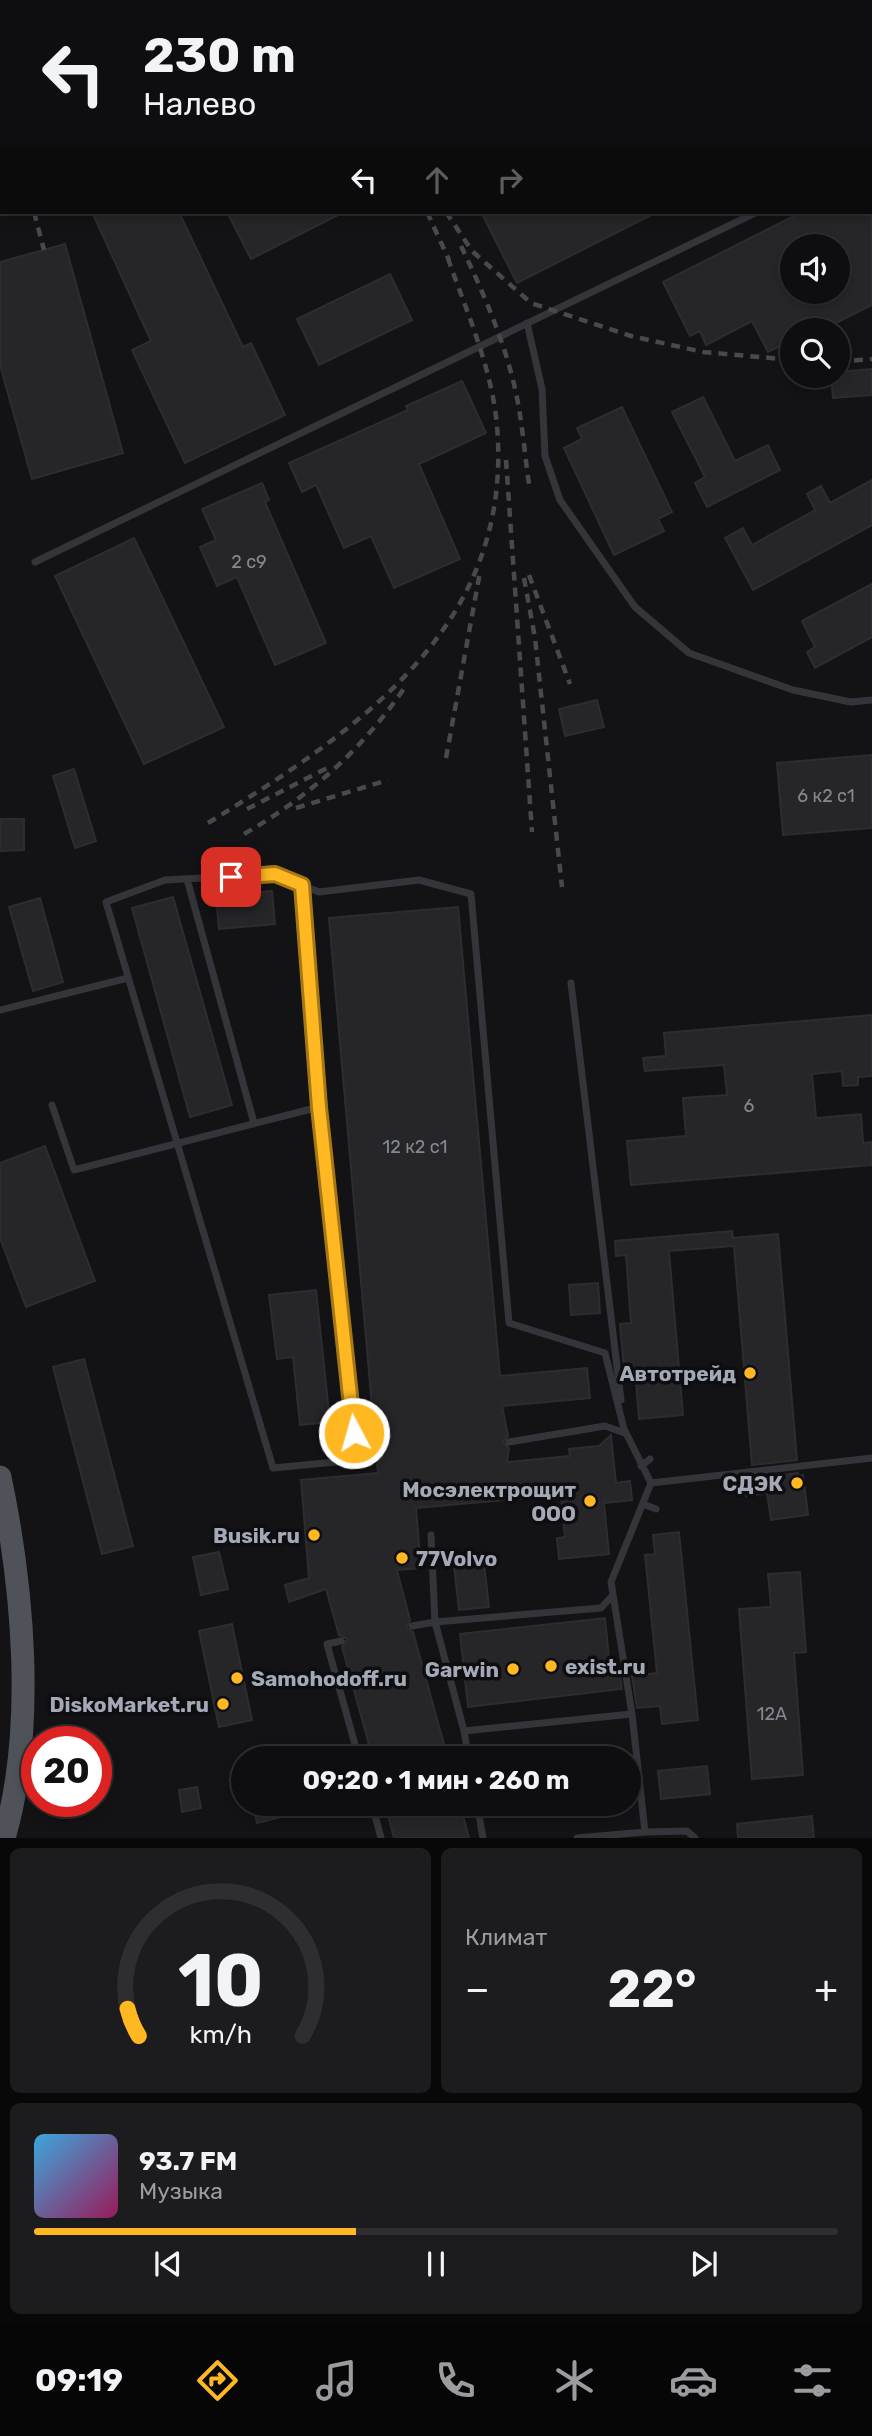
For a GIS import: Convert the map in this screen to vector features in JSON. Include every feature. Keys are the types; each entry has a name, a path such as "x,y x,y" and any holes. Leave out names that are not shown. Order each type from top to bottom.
{"main road":[{"path":"0,1477 10,1523 21,1623 22,1710 12,1809 4,1838"}],"lane":[{"path":"35,562 753,214"},
{"path":"527,323 542,389 545,456 560,500 635,607 690,653 793,690 851,702 872,700"},
{"path":"377,1458 273,1468 106,902 165,880 275,874 319,892 419,880 471,894 509,1323 605,1353 625,1433 651,1483 611,1583 632,1714 645,1832"},
{"path":"187,879 254,1122"},
{"path":"302,885 319,1107 356,1460"},
{"path":"0,1010 128,978"},
{"path":"571,984 625,1433"},
{"path":"52,1105 74,1170 319,1107"},
{"path":"509,1442 605,1426 625,1433"},
{"path":"651,1483 872,1458"},
{"path":"642,1466 650,1459"},
{"path":"643,1504 656,1509"},
{"path":"430,1535 435,1622 467,1746"},
{"path":"412,1626 601,1608 613,1595"},
{"path":"341,1641 327,1644 355,1746"},
{"path":"464,1731 632,1714"},
{"path":"375,1816 381,1838"},
{"path":"479,1816 483,1838"},
{"path":"577,1838 687,1831 695,1838"}],"building":[{"path":"93,214 180,214 243,347 251,343 285,415 185,463 132,350 151,341"},
{"path":"228,214 340,214 251,259"},
{"path":"482,214 653,214 517,283"},
{"path":"798,214 872,214 872,305 846,318 780,318 780,346 768,352 752,321 706,345 700,331 690,336 663,282"},
{"path":"65,244 123,453 32,479 0,365 0,262"},
{"path":"390,274 412,320 319,365 297,319"},
{"path":"872,369 872,395 833,398 832,388 850,388 850,371"},
{"path":"462,381 486,433 419,464 460,559 394,588 371,536 344,548 316,485 302,492 289,463 408,410 406,406"},
{"path":"703,397 735,461 768,445 780,470 707,507 695,483 705,477 672,412"},
{"path":"622,407 672,512 658,519 664,531 614,555 564,448 582,439 577,428"},
{"path":"872,480 872,525 753,590 725,538 743,528 752,545 815,510 807,494 821,486 830,503"},
{"path":"262,483 269,500 265,502 326,643 275,665 237,577 217,586 200,547 216,540 202,509"},
{"path":"134,538 224,727 144,764 55,576"},
{"path":"872,584 872,637 815,668 807,652 815,647 802,621"},
{"path":"597,700 604,727 565,736 559,709"},
{"path":"872,755 872,828 783,835 777,763"},
{"path":"74,769 96,841 75,848 53,776"},
{"path":"0,819 24,819 24,850 0,851"},
{"path":"272,891 275,924 219,929 216,896"},
{"path":"173,897 232,1105 190,1117 132,908"},
{"path":"40,898 63,982 33,991 9,907"},
{"path":"458,907 500,1376 587,1368 590,1398 502,1406 508,1436 503,1442 509,1448 507,1462 570,1456 569,1449 599,1446 611,1435 616,1483 630,1481 632,1500 604,1503 609,1554 559,1559 557,1538 565,1537 561,1495 416,1508 421,1568 397,1570 410,1620 406,1628 413,1632 444,1746 369,1746 342,1647 347,1639 339,1635 326,1589 289,1602 285,1585 309,1578 301,1480 378,1473 377,1464 383,1458 376,1452 329,918"},
{"path":"872,1015 872,1076 858,1077 858,1085 843,1086 842,1071 812,1074 816,1118 861,1114 863,1143 872,1142 872,1165 631,1185 627,1141 686,1136 683,1098 727,1095 724,1065 645,1071 643,1058 666,1056 664,1033"},
{"path":"45,1146 95,1281 26,1307 0,1238 0,1163"},
{"path":"732,1231 733,1238 778,1234 797,1460 752,1465 734,1246 669,1251 683,1415 639,1419 635,1368 624,1369 620,1324 631,1323 626,1255 616,1256 615,1241"},
{"path":"598,1283 600,1313 571,1315 569,1285"},
{"path":"316,1290 330,1422 300,1425 293,1357 277,1359 269,1295"},
{"path":"84,1359 133,1546 102,1554 53,1367"},
{"path":"798,1473 798,1476 803,1475 808,1515 771,1520 767,1493 746,1496 744,1481"},
{"path":"679,1532 698,1720 662,1724 660,1706 637,1708 632,1676 657,1673 645,1555 655,1554 653,1535"},
{"path":"219,1552 228,1589 201,1595 193,1557"},
{"path":"483,1554 489,1607 459,1610 453,1557"},
{"path":"800,1572 806,1652 794,1653 803,1775 752,1779 739,1609 771,1607 768,1574"},
{"path":"605,1618 611,1678 620,1677 622,1689 468,1707 460,1634"},
{"path":"232,1624 252,1720 219,1727 199,1631"},
{"path":"707,1766 710,1794 661,1799 658,1771"},
{"path":"197,1787 201,1808 182,1812 179,1790"},
{"path":"256,1816 285,1816 257,1823"},
{"path":"388,1816 463,1816 469,1838 394,1838"},
{"path":"812,1816 814,1838 738,1838 737,1824"}],"railway":[{"path":"35,214 44,250"},
{"path":"428,214 449,260"},
{"path":"447,214 472,251 531,303 631,336 703,352 780,359"},
{"path":"461,246 487,303 514,383 529,484"},
{"path":"208,823 319,750 370,710 415,665 453,615 480,560 496,497 497,426 484,360 446,253"},
{"path":"850,361 872,359"},
{"path":"506,460 532,832"},
{"path":"446,758 480,572"},
{"path":"529,575 570,684"},
{"path":"524,578 535,638 562,887"},
{"path":"244,834 291,804 333,770 371,731 405,687"},
{"path":"247,809 331,766"},
{"path":"296,808 388,780"}],"place":[{"name":"Автотрейд","path":"750,1373"},
{"name":"СДЭК","path":"797,1483"},
{"name":"Мосэлектрощит ООО","path":"590,1501"},
{"name":"Busik.ru","path":"314,1535"},
{"name":"77Volvo","path":"402,1558"},
{"name":"exist.ru","path":"551,1666"},
{"name":"Garwin","path":"513,1669"},
{"name":"Samohodoff.ru","path":"237,1678"},
{"name":"DiskoMarket.ru","path":"223,1704"}],"route":[{"path":"231,877 275,874 302,885 319,1107 354,1433"}]}
